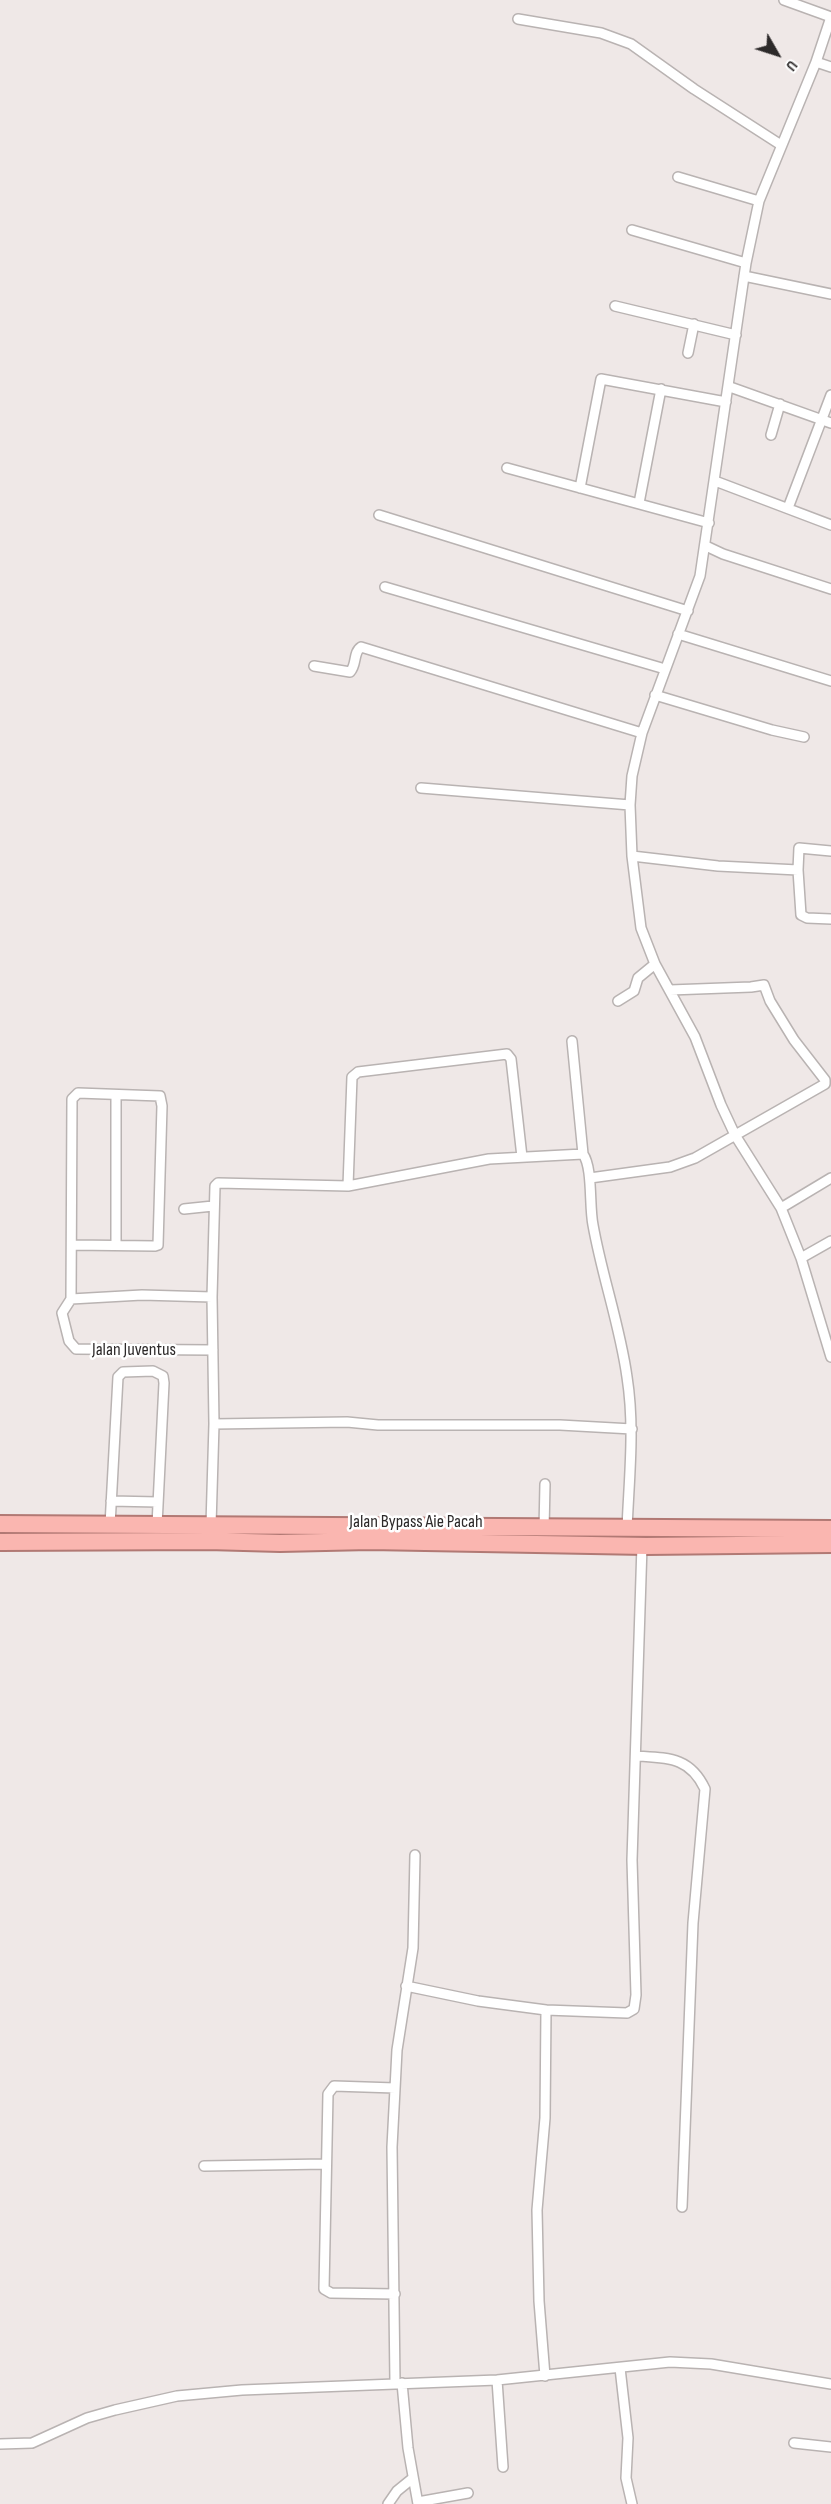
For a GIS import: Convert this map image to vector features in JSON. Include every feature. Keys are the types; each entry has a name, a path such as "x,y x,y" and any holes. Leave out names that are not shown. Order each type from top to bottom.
{"highway":[{"path":"0,1524 211,1525 496,1535 544,1529 831,1529"},
{"name":"Jalan Bypass Aie Pacah","path":"0,1542 496,1535 642,1545 831,1544"}],"street":[{"path":"784,0 831,17 816,62 759,201 746,263 730,387 700,576 642,733 632,776 630,805 632,856 641,928 655,964 695,1037 721,1105 735,1134 782,1208 801,1258 831,1358"},
{"path":"518,19 600,33 632,44 694,89 781,145"},
{"path":"816,62 831,67"},
{"path":"678,177 759,201"},
{"path":"632,230 746,263"},
{"path":"744,276 831,294"},
{"path":"615,306 735,335"},
{"path":"688,353 694,324"},
{"path":"580,488 599,381 602,379 726,402"},
{"path":"730,387 826,421"},
{"path":"639,504 661,389"},
{"path":"788,508 826,421 831,395"},
{"path":"771,435 780,404"},
{"path":"507,468 709,523"},
{"path":"715,481 831,525"},
{"path":"379,515 688,611"},
{"path":"706,546 723,554 831,589"},
{"path":"385,587 665,669"},
{"path":"678,634 831,681"},
{"path":"314,666 350,672 353,669 357,650 361,647 642,733"},
{"path":"655,695 772,730 804,737"},
{"path":"421,788 630,805"},
{"path":"831,851 799,848 798,870 801,915 807,918 831,919"},
{"path":"632,856 718,866 798,870"},
{"path":"618,1001 634,991 638,978 655,964"},
{"path":"590,1178 670,1167 695,1158 822,1087 825,1080 794,1040 770,1001 764,985 670,990"},
{"path":"572,1041 583,1154 590,1178 589,1198 593,1225 627,1376 632,1429 627,1529"},
{"path":"348,1186 352,1077 358,1072 507,1054 511,1059 522,1156"},
{"path":"72,1245 155,1246 159,1242 162,1099 158,1095 78,1094 72,1099 71,1299 142,1295 212,1297"},
{"path":"116,1096 116,1245"},
{"path":"211,1525 214,1424 213,1206 214,1188 218,1184 348,1186 489,1159 583,1154"},
{"path":"782,1208 831,1178"},
{"path":"184,1209 213,1206"},
{"path":"801,1258 831,1241"},
{"name":"Jalan Juventus","path":"71,1299 62,1313 69,1341 76,1349 213,1350"},
{"path":"110,1525 118,1377 123,1372 153,1371 163,1376 164,1383 157,1525"},
{"path":"214,1424 347,1422 378,1425 560,1425 632,1429"},
{"path":"544,1529 545,1484"},
{"path":"111,1501 158,1502"},
{"path":"406,1986 478,2001 546,2010 621,2014 634,2009 636,1962 632,1860 642,1545"},
{"path":"637,1756 671,1759 688,1767 698,1774 705,1789 693,1923 682,2207"},
{"path":"415,1855 413,1947 406,1986 395,2088 392,2147 398,2383 418,2503 468,2493"},
{"path":"544,2376 539,2301 537,2211 545,2118 546,2010"},
{"path":"395,2088 334,2086 330,2089 326,2099 325,2290 332,2293 395,2294"},
{"path":"204,2166 326,2164"},
{"path":"0,2444 32,2443 87,2418 177,2396 242,2390 497,2380 670,2362 701,2363 831,2384"},
{"path":"620,2368 627,2422 626,2478 632,2504"},
{"path":"497,2380 503,2467"},
{"path":"794,2443 831,2447"},
{"path":"388,2504 397,2491 413,2478"}]}
